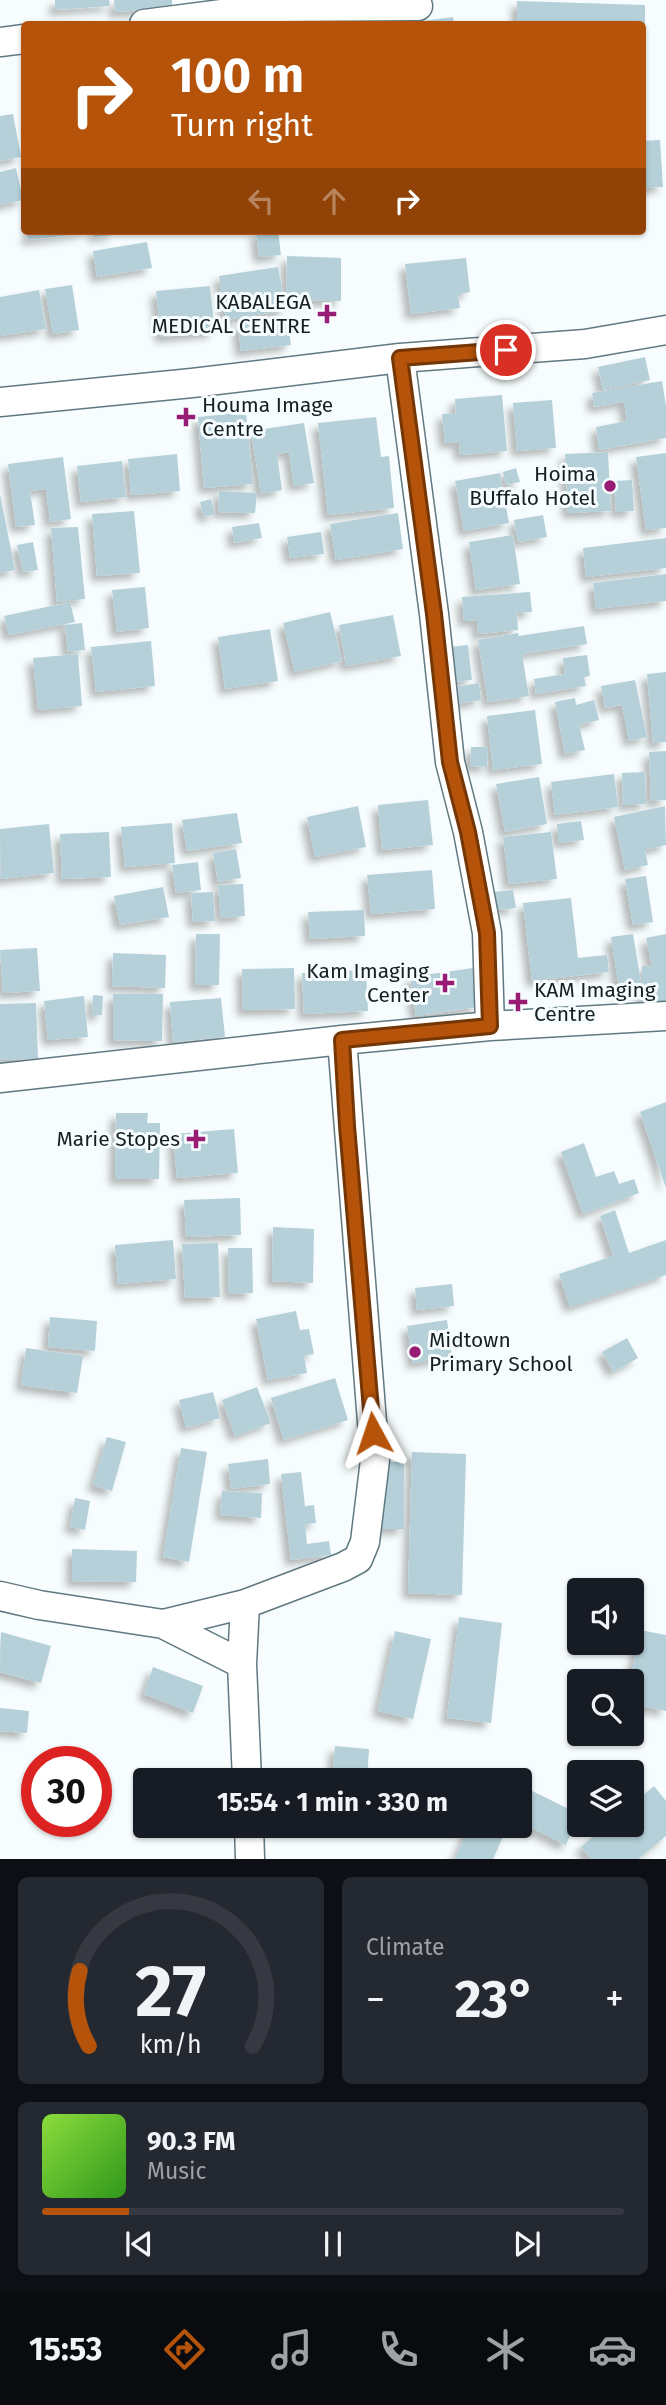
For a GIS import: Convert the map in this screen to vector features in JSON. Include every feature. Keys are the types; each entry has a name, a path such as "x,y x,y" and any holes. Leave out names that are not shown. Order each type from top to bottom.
{"street":[{"path":"167,21 275,7 418,6"},
{"path":"0,42 21,40"},
{"path":"0,402 400,358 585,344 666,330"},
{"path":"400,358 434,614 450,762 468,832 487,933 490,1026"},
{"path":"0,1078 490,1026 666,1016"},
{"path":"163,1624 245,1604 343,1567 358,1559 365,1542 375,1461 342,1040"},
{"path":"0,1596 39,1605 163,1624 242,1664"},
{"path":"245,1604 242,1664 246,1768"},
{"path":"249,1838 250,1859"}],"building":[{"path":"55,0 109,0 110,6 55,10"},
{"path":"114,0 172,0 172,8 115,12"},
{"path":"517,1 645,5 645,21 517,21"},
{"path":"453,17 454,21 423,21"},
{"path":"13,114 21,157 0,161 0,116"},
{"path":"660,140 663,187 646,188 646,141"},
{"path":"16,168 21,200 0,205 0,172"},
{"path":"27,235 69,235 28,240"},
{"path":"256,235 278,235 281,255 259,257"},
{"path":"147,242 152,268 97,277 93,251"},
{"path":"287,256 341,258 341,301 286,300"},
{"path":"466,258 470,292 458,294 460,308 411,314 405,264"},
{"path":"278,267 286,310 226,320 219,276"},
{"path":"72,285 79,330 53,334 45,289"},
{"path":"210,286 215,332 161,337 156,291"},
{"path":"39,290 46,329 0,336 0,297"},
{"path":"287,318 291,345 241,351 238,324"},
{"path":"645,357 650,380 603,390 598,367"},
{"path":"662,381 666,406 666,438 599,450 596,427 627,421 624,402 594,407 592,393"},
{"path":"502,395 507,451 460,455 459,442 445,443 442,414 456,413 455,399"},
{"path":"552,400 556,448 517,451 513,403"},
{"path":"246,412 253,484 204,488 198,417"},
{"path":"376,417 381,457 389,456 394,508 328,515 318,423"},
{"path":"304,423 314,483 294,486 289,452 277,454 282,490 261,494 251,431"},
{"path":"608,452 611,511 568,513 565,454"},
{"path":"666,453 666,528 646,530 636,457"},
{"path":"177,454 180,491 131,495 128,459"},
{"path":"63,457 71,519 50,522 46,489 30,491 35,525 16,527 8,464"},
{"path":"122,461 126,497 81,502 77,466"},
{"path":"516,468 520,482 506,485 503,472"},
{"path":"500,473 509,523 464,531 455,481"},
{"path":"632,480 634,511 616,512 614,481"},
{"path":"219,491 257,493 255,513 218,512"},
{"path":"0,494 15,570 0,573"},
{"path":"211,499 215,514 204,517 200,502"},
{"path":"134,511 140,573 97,576 92,514"},
{"path":"398,513 403,549 336,560 330,524"},
{"path":"543,515 547,537 518,542 514,520"},
{"path":"259,523 262,538 234,543 232,527"},
{"path":"78,527 85,599 57,602 51,528"},
{"path":"321,532 324,554 290,558 287,537"},
{"path":"513,535 520,584 476,590 469,542"},
{"path":"666,538 666,568 586,577 583,548"},
{"path":"33,542 38,570 23,572 17,545"},
{"path":"666,574 666,601 596,609 593,583"},
{"path":"145,587 149,628 117,632 112,590"},
{"path":"530,592 532,612 517,613 518,630 478,634 477,620 464,621 462,597"},
{"path":"70,602 75,622 9,635 4,616"},
{"path":"330,612 342,661 295,672 283,623"},
{"path":"393,615 401,656 346,666 339,625"},
{"path":"82,623 85,650 68,652 65,625"},
{"path":"584,626 587,644 522,654 529,696 488,702 478,640"},
{"path":"270,629 278,681 225,689 218,637"},
{"path":"151,641 155,686 96,692 91,647"},
{"path":"468,645 472,680 454,682 449,647"},
{"path":"78,654 82,706 38,710 33,658"},
{"path":"587,655 590,676 584,677 586,686 536,694 534,679 565,674 563,658"},
{"path":"666,672 666,742 653,743 647,674"},
{"path":"635,680 647,737 629,741 622,705 605,708 601,686"},
{"path":"479,683 481,700 457,704 455,687"},
{"path":"575,698 576,705 594,700 599,720 579,725 585,750 565,754 555,702"},
{"path":"535,710 542,764 493,770 487,716"},
{"path":"471,747 488,747 487,767 470,766"},
{"path":"666,751 666,800 651,801 649,752"},
{"path":"645,772 646,804 623,805 622,773"},
{"path":"614,774 618,807 555,815 551,782"},
{"path":"539,777 547,824 505,832 496,784"},
{"path":"428,800 433,845 382,850 378,805"},
{"path":"358,806 366,847 315,857 307,817"},
{"path":"665,806 666,845 645,850 648,865 625,870 614,817"},
{"path":"237,813 242,843 187,851 182,820"},
{"path":"581,821 584,840 559,843 557,824"},
{"path":"172,823 175,863 125,867 121,827"},
{"path":"49,824 54,873 1,879 0,829"},
{"path":"109,832 111,877 62,879 60,834"},
{"path":"551,832 557,879 509,884 503,837"},
{"path":"236,849 241,878 218,882 213,853"},
{"path":"198,862 201,890 176,893 172,865"},
{"path":"432,870 435,909 371,914 367,875"},
{"path":"646,876 653,922 633,925 625,879"},
{"path":"243,884 245,916 221,918 218,885"},
{"path":"163,887 169,917 120,925 114,896"},
{"path":"513,890 516,908 497,910 494,892"},
{"path":"213,892 215,921 193,922 191,893"},
{"path":"571,898 578,958 607,955 609,972 532,981 523,903"},
{"path":"364,910 365,936 310,939 308,912"},
{"path":"196,934 220,934 219,985 195,985"},
{"path":"633,934 642,988 642,966 652,966 646,938 666,934 666,1013 641,1012 642,990 620,994 611,937"},
{"path":"37,948 40,991 3,993 0,950"},
{"path":"113,953 166,955 165,988 112,986"},
{"path":"294,968 295,1009 243,1010 242,969"},
{"path":"473,968 478,1007 416,1016 410,977"},
{"path":"366,970 368,1011 304,1014 302,973"},
{"path":"113,994 163,994 162,1041 113,1040"},
{"path":"93,995 103,996 102,1015 92,1015"},
{"path":"84,996 88,1037 48,1040 44,1001"},
{"path":"221,998 225,1037 173,1042 170,1002"},
{"path":"36,1003 38,1059 0,1060 0,1004"},
{"path":"666,1102 666,1188 640,1112"},
{"path":"116,1113 148,1113 147,1123 160,1123 159,1179 115,1179"},
{"path":"234,1129 238,1173 177,1178 173,1134"},
{"path":"584,1143 596,1177 614,1171 619,1184 634,1179 639,1193 583,1214 561,1152"},
{"path":"240,1198 241,1235 186,1237 184,1200"},
{"path":"615,1210 629,1253 666,1240 666,1275 570,1307 559,1274 613,1256 600,1216"},
{"path":"273,1227 314,1229 313,1283 272,1281"},
{"path":"173,1240 176,1279 118,1284 115,1245"},
{"path":"218,1243 220,1297 185,1298 182,1244"},
{"path":"228,1248 252,1248 253,1293 229,1294"},
{"path":"452,1284 454,1306 417,1310 415,1288"},
{"path":"296,1311 300,1330 309,1329 314,1354 304,1356 307,1373 268,1380 256,1319"},
{"path":"50,1317 97,1321 95,1351 48,1347"},
{"path":"447,1320 452,1357 413,1363 407,1326"},
{"path":"627,1338 638,1358 613,1372 602,1352"},
{"path":"26,1348 83,1356 77,1393 21,1385"},
{"path":"335,1378 348,1420 284,1440 271,1398"},
{"path":"257,1387 271,1423 235,1436 222,1400"},
{"path":"213,1392 220,1418 186,1428 179,1400"},
{"path":"107,1437 126,1442 112,1491 93,1485"},
{"path":"181,1448 207,1452 189,1562 163,1557"},
{"path":"412,1452 466,1454 462,1595 408,1593"},
{"path":"268,1459 270,1484 231,1489 228,1464"},
{"path":"379,1462 404,1462 404,1529 378,1529"},
{"path":"301,1472 305,1506 314,1505 316,1523 305,1524 307,1544 329,1541 331,1555 291,1560 281,1474"},
{"path":"222,1491 262,1493 261,1518 220,1515"},
{"path":"75,1498 90,1501 85,1530 70,1527"},
{"path":"72,1549 137,1551 136,1582 72,1581"},
{"path":"459,1617 502,1623 491,1723 447,1718"},
{"path":"395,1631 431,1639 413,1719 378,1711"},
{"path":"644,1631 666,1635 666,1711 644,1706 644,1669 632,1669 635,1655 644,1655"},
{"path":"1,1632 51,1646 41,1683 0,1672"},
{"path":"153,1667 203,1686 193,1713 144,1694"},
{"path":"0,1708 29,1711 27,1733 0,1731"},
{"path":"335,1746 369,1749 368,1768 333,1768"},
{"path":"654,1786 666,1801 666,1836 638,1859 591,1859 581,1847 593,1837 644,1837 644,1795"},
{"path":"532,1791 567,1808 567,1837 569,1837 566,1845 532,1828"},
{"path":"464,1838 502,1838 493,1859 455,1859"}],"place":[{"name":"KABALEGA MEDICAL CENTRE","path":"327,314"},
{"name":"Houma Image Centre","path":"186,417"},
{"name":"Hoima BUffalo Hotel","path":"610,486"},
{"name":"Kam Imaging Center","path":"445,983"},
{"name":"KAM Imaging Centre","path":"518,1002"},
{"name":"Marie Stopes","path":"196,1139"},
{"name":"Midtown Primary School","path":"415,1352"}],"route":[{"path":"373,1433 342,1040 490,1026 487,933 468,832 450,762 434,614 400,358 506,350"}]}
